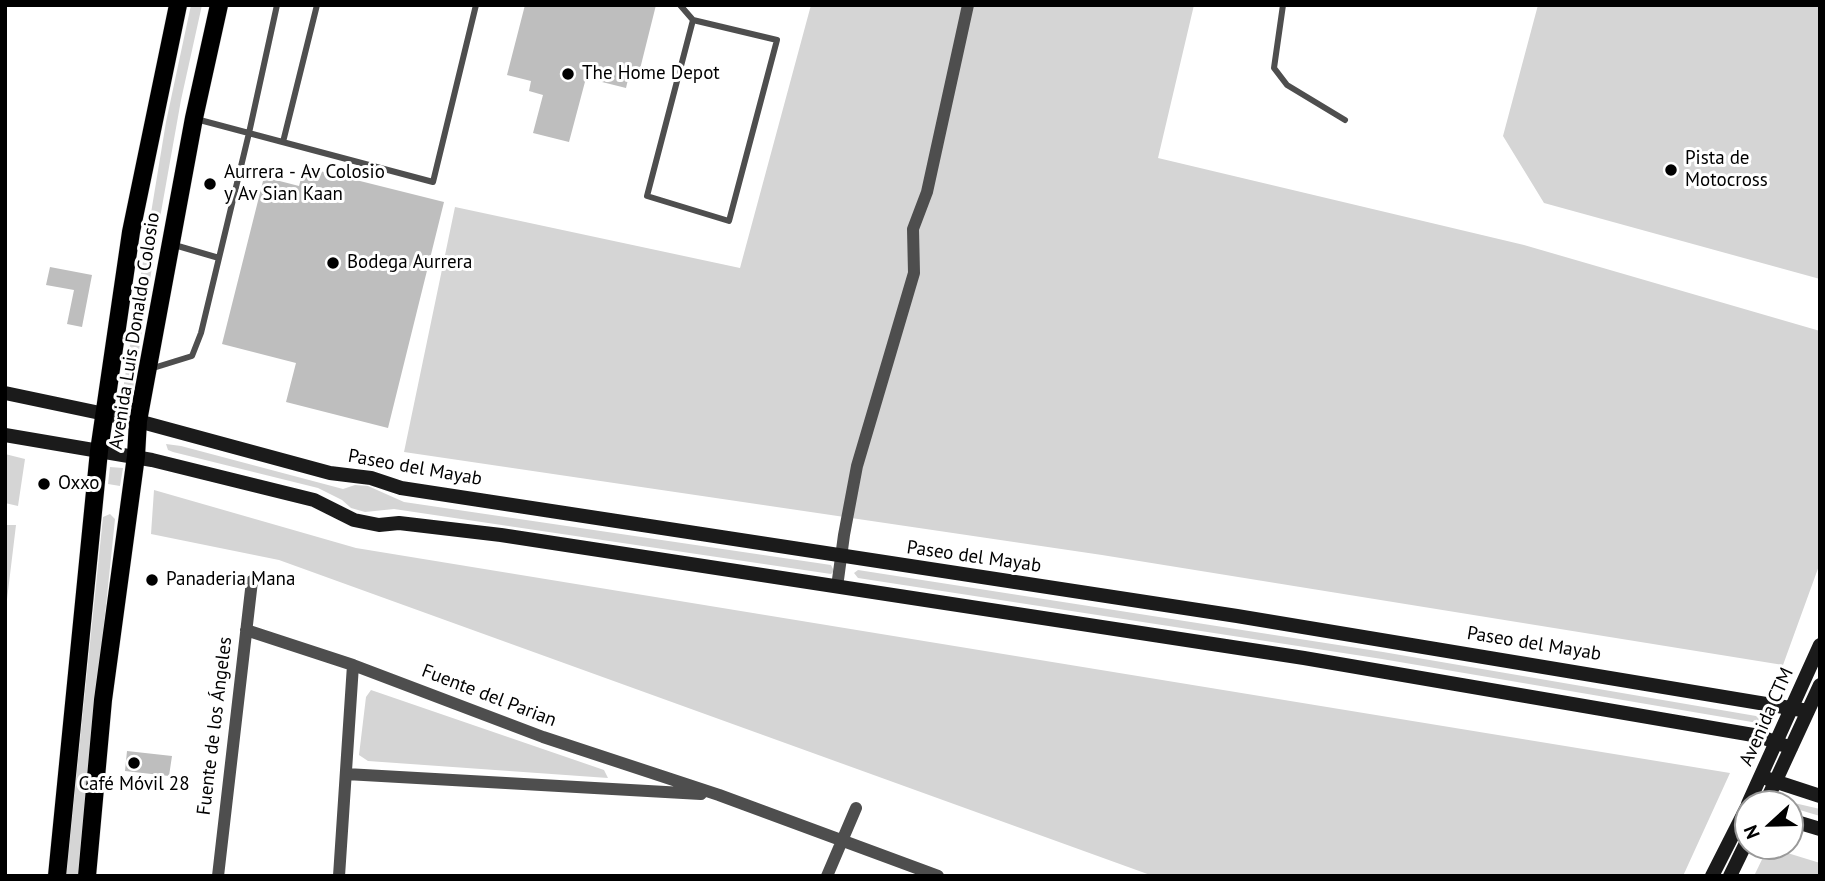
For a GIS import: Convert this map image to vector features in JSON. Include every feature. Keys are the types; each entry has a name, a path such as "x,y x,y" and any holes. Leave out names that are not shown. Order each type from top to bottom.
{"main road":[{"name":"Avenida Luis Donaldo Colosio","path":"57,876 99,451 131,232 178,5"},
{"name":"Avenida Luis Donaldo Colosio","path":"87,876 103,700 136,456 138,421 169,244 219,5"},
{"name":"Paseo del Mayab","path":"5,393 138,421 330,473 371,478 401,488 1264,620 1808,711"},
{"path":"5,435 136,456 314,500 354,520 379,526 399,523 501,535 1304,658 1759,736 1791,748"},
{"name":"Avenida CTM","path":"1755,790 1820,645"},
{"name":"Avenida CTM","path":"1772,790 1820,685"},
{"path":"1761,777 1820,796"},
{"name":"Avenida CTM","path":"1712,876 1734,833"},
{"path":"1730,876 1738,860"}],"street":[{"path":"837,587 857,466 914,273 913,229 927,192 968,5"},
{"name":"Fuente de los Ángeles","path":"218,876 252,581"},
{"name":"Fuente del Parian","path":"246,630 353,665 543,737 719,795 938,876"},
{"path":"339,876 353,665"},
{"name":"Fuente del Parian","path":"346,774 719,795"},
{"path":"827,876 856,808"}],"lane":[{"path":"148,369 192,356 201,333 277,5"},
{"path":"283,142 317,5"},
{"path":"194,118 433,182 475,5"},
{"path":"680,5 693,20 777,40 729,221 648,196 693,20"},
{"path":"1283,5 1275,68 1287,85 1345,120"},
{"path":"169,244 219,258"}],"shaded area":[{"path":"191,5 202,5 181,100 131,401 127,405 121,403 138,292 166,122"},
{"path":"811,5 1194,5 1158,158 1524,245 1820,331 1820,563 1783,665 1102,555 404,452 455,207 740,268"},
{"name":"Pista de Motocross","path":"1538,5 1820,5 1820,279 1544,203 1503,136"},
{"path":"166,444 343,489 355,485 368,486 404,502 831,565 834,571 831,574 394,509 365,512 351,508 342,500 318,488 173,452 168,450"},
{"path":"5,454 25,459 18,506 5,503"},
{"path":"110,467 123,468 120,486 108,484"},
{"path":"154,490 356,548 1730,773 1683,876 1153,876 279,560 151,534"},
{"path":"110,514 115,519 78,876 66,876 103,517"},
{"path":"5,525 16,525 5,616"},
{"path":"858,570 1383,652 1756,716 1759,719 1758,722 1752,722 1382,659 858,578 854,573"},
{"path":"371,690 604,770 608,778 368,761 359,755 366,697"},
{"path":"1804,805 1820,809 1820,816 1804,811"},
{"path":"1804,858 1820,863 1820,876 1754,876 1762,860"}],"building":[{"name":"The Home Depot","path":"525,5 656,5 639,73 630,71 626,88 586,78 569,142 533,133 543,95 529,91 531,81 507,75"},
{"path":"304,167 444,202 388,428 286,402 296,363 222,344 264,177 299,186"},
{"path":"50,267 92,275 82,327 67,324 74,290 46,285"},
{"path":"127,751 172,756 169,776 125,771"}],"place":[{"name":"The Home Depot","path":"568,74"},
{"name":"Pista de Motocross","path":"1671,170"},
{"name":"Aurrera - Av Colosio y Av Sian Kaan","path":"210,184"},
{"name":"Bodega Aurrera","path":"333,263"},
{"name":"Oxxo","path":"44,484"},
{"name":"Panaderia Mana","path":"152,580"},
{"name":"Café Móvil 28","path":"134,763"}]}
